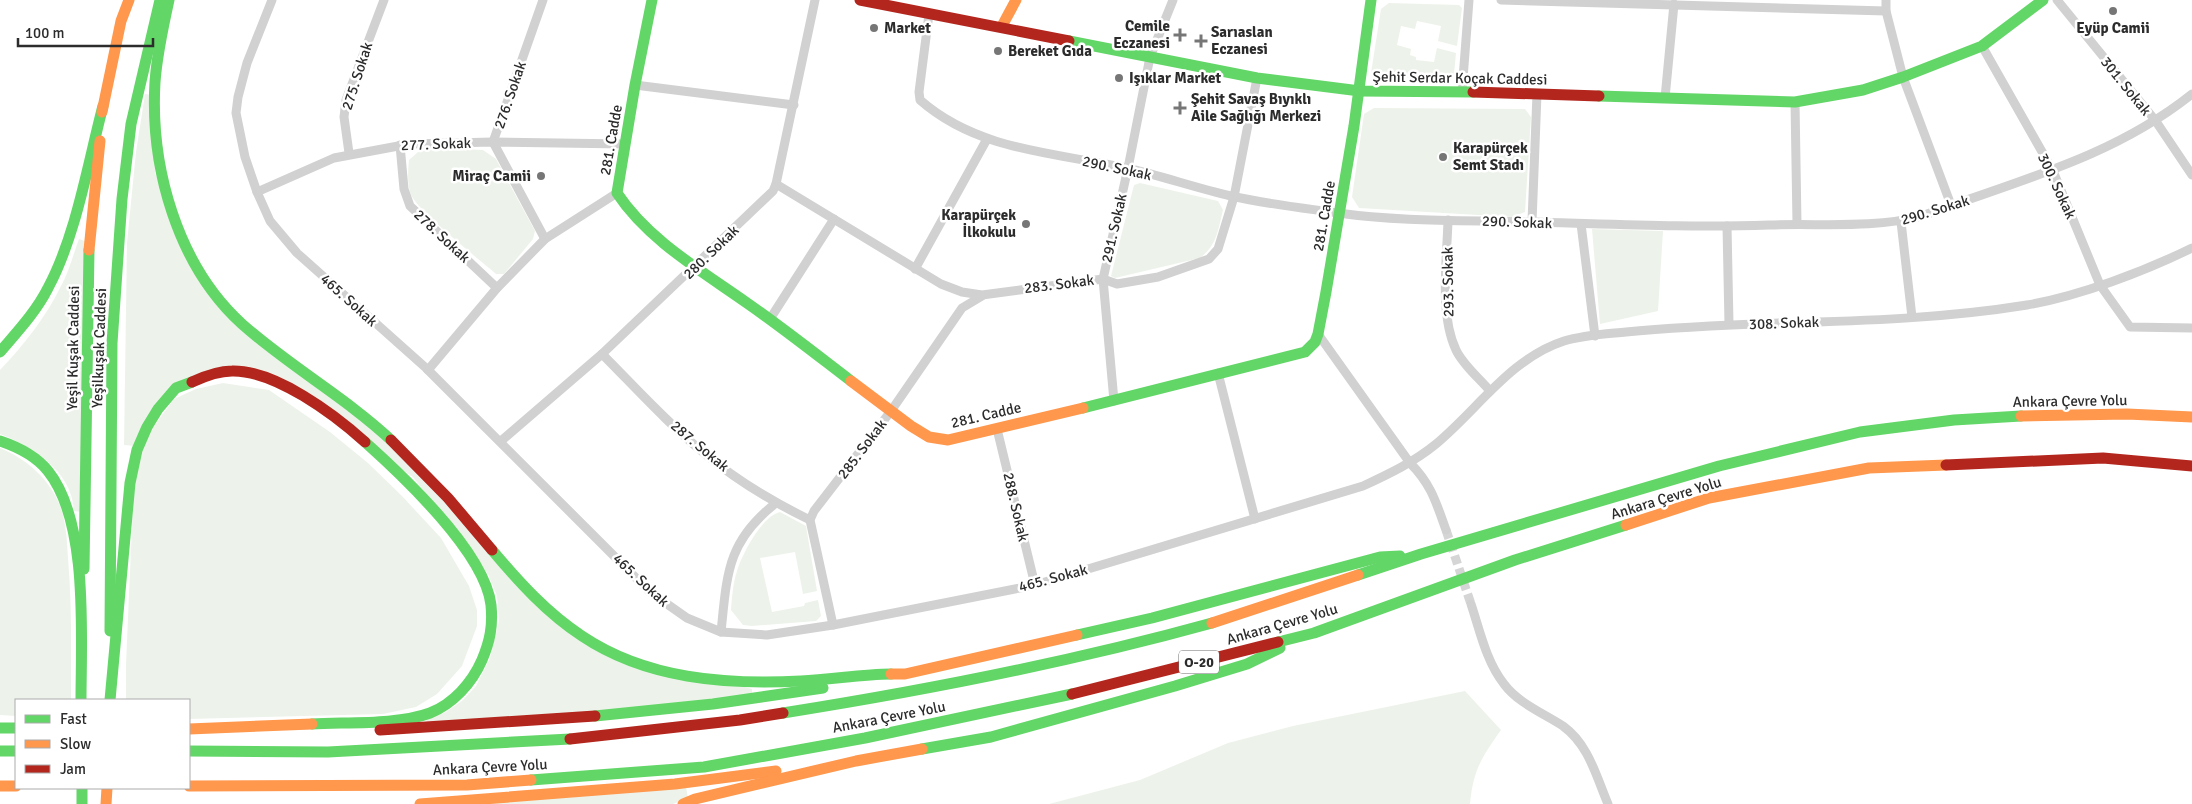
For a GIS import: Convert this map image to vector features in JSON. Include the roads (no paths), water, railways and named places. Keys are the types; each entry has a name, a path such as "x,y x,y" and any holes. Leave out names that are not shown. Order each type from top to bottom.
{"main road":[{"name":"Yeşil Kuşak Caddesi","path":"81,699 90,246 103,106 121,21 129,0"},
{"name":"Yeşilkuşak Caddesi","path":"110,699 112,343 122,199 131,124 160,0"},
{"path":"169,0 162,28 154,90 158,162 175,220 185,244 207,284 237,320 258,338 280,356 350,405 394,442 441,488 491,550 535,599 572,631 611,653 658,670 708,680 765,682 829,680 888,673 905,674"},
{"name":"281. Cadde","path":"652,0 617,192 656,237 694,267 770,319 891,412 929,437 938,439 960,438 1305,352 1315,342 1341,213 1360,91 1371,0"},
{"name":"Şehit Serdar Koçak Caddesi","path":"860,0 1002,26 1150,58 1257,78 1360,91 1462,92 1795,102 1842,95 1903,77 1982,46 2043,0"},
{"path":"1002,26 1016,0"},
{"path":"0,352 26,320 52,280 70,227 103,106"},
{"path":"110,699 130,483 137,450 147,427 158,409 176,388 210,374 232,371 253,373 283,384 345,424 406,479 459,541 480,572 491,604 491,638 477,671 460,694 430,713 393,720 190,729"},
{"name":"Ankara Çevre Yolu","path":"190,751 328,752 597,737 740,720 890,696 1121,648 1228,619 1421,554 1719,466 1860,432 1954,420 2039,415 2127,414 2192,417"},
{"path":"0,441 21,448 42,464 57,484 70,513 76,555 81,699"},
{"name":"Ankara Çevre Yolu","path":"190,786 467,786 704,766 865,738 1037,703 1314,633 1515,560 1709,498 1869,468 2103,458 2192,466"},
{"path":"190,729 318,733 472,726 739,702 905,674 1152,618 1380,557 1421,554"},
{"path":"420,804 675,784 856,761 991,737 1080,714 1247,664 1314,633"},
{"path":"0,728 15,728"},
{"path":"0,751 15,751"},
{"path":"683,804 695,799 856,761"},
{"path":"0,786 15,786"},
{"path":"82,789 82,804"},
{"path":"106,804 107,789"}],"street":[{"name":"465. Sokak","path":"272,0 247,63 238,97 238,126 257,192 270,221 297,253 428,370 658,599 687,618 721,632 767,635 833,626 1035,585 1363,486 1410,463"},
{"name":"275. Sokak","path":"349,154 344,117 346,100 384,0"},
{"name":"276. Sokak","path":"543,0 493,142 545,239"},
{"name":"280. Sokak","path":"501,441 602,354 766,199 776,184 815,0"},
{"name":"291. Sokak","path":"1114,401 1103,279 1150,58 1172,0"},
{"path":"1462,92 1469,0"},
{"path":"1501,0 1674,4 1792,4 1886,11"},
{"path":"1886,0 1886,11 1903,77 1951,206"},
{"name":"301. Sokak","path":"2057,0 2154,120 2192,174"},
{"path":"1665,98 1674,4"},
{"name":"290. Sokak","path":"929,14 919,92 920,100 930,109 966,131 987,139 1033,151 1128,168 1234,196 1341,213 1448,220 1726,226 1901,222 2052,171 2108,146 2154,120 2192,94"},
{"name":"300. Sokak","path":"1982,46 2052,171 2100,285 2130,327 2192,328"},
{"name":"283. Sokak","path":"776,184 949,288 982,295 1103,279 1117,284 1158,277 1209,259 1218,249 1234,196 1257,78"},
{"path":"635,85 794,105"},
{"path":"1532,222 1537,94"},
{"path":"1795,102 1797,224"},
{"path":"915,269 987,139"},
{"name":"277. Sokak","path":"257,192 315,165 349,154 400,145 423,142 625,144"},
{"name":"278. Sokak","path":"400,145 404,189 410,206 497,288"},
{"path":"428,370 497,288 545,239 617,192"},
{"path":"770,319 834,219"},
{"name":"293. Sokak","path":"1448,220 1446,300 1451,338 1464,362 1490,391"},
{"path":"1901,222 1912,317"},
{"path":"1581,224 1595,336"},
{"path":"1726,226 1729,324"},
{"name":"308. Sokak","path":"1410,463 1436,443 1490,391 1527,359 1544,349 1566,341 1595,336 1729,324 1912,317 2028,305 2100,285 2158,264 2192,248"},
{"path":"949,288 962,308"},
{"name":"285. Sokak","path":"810,520 814,512 891,412 962,308 982,295"},
{"path":"1318,334 1410,463 1423,476 1430,487 1446,530"},
{"name":"287. Sokak","path":"602,354 703,452 776,503 810,520"},
{"path":"1218,373 1255,519"},
{"name":"288. Sokak","path":"997,429 1035,585"},
{"path":"721,632 726,584 734,553 747,529 776,503"},
{"path":"810,520 833,626"},
{"path":"1471,604 1483,643 1495,672 1513,694 1564,727 1583,746 1591,760 1608,804"}],"tunnel":[{"path":"1446,530 1471,604"}],"place":[{"name":"Eyüp Camii","path":"2113,11"},
{"name":"Market","path":"874,28"},
{"name":"Cemile Eczanesi","path":"1180,35"},
{"name":"Sarıaslan Eczanesi","path":"1201,41"},
{"name":"Bereket Gıda","path":"998,51"},
{"name":"Işıklar Market","path":"1119,78"},
{"name":"Şehit Savaş Bıyıklı Aile Sağlığı Merkezi","path":"1180,108"},
{"name":"Karapürçek Semt Stadı","path":"1443,157"},
{"name":"Miraç Camii","path":"541,176"},
{"name":"Karapürçek İlkokulu","path":"1026,224"}]}
